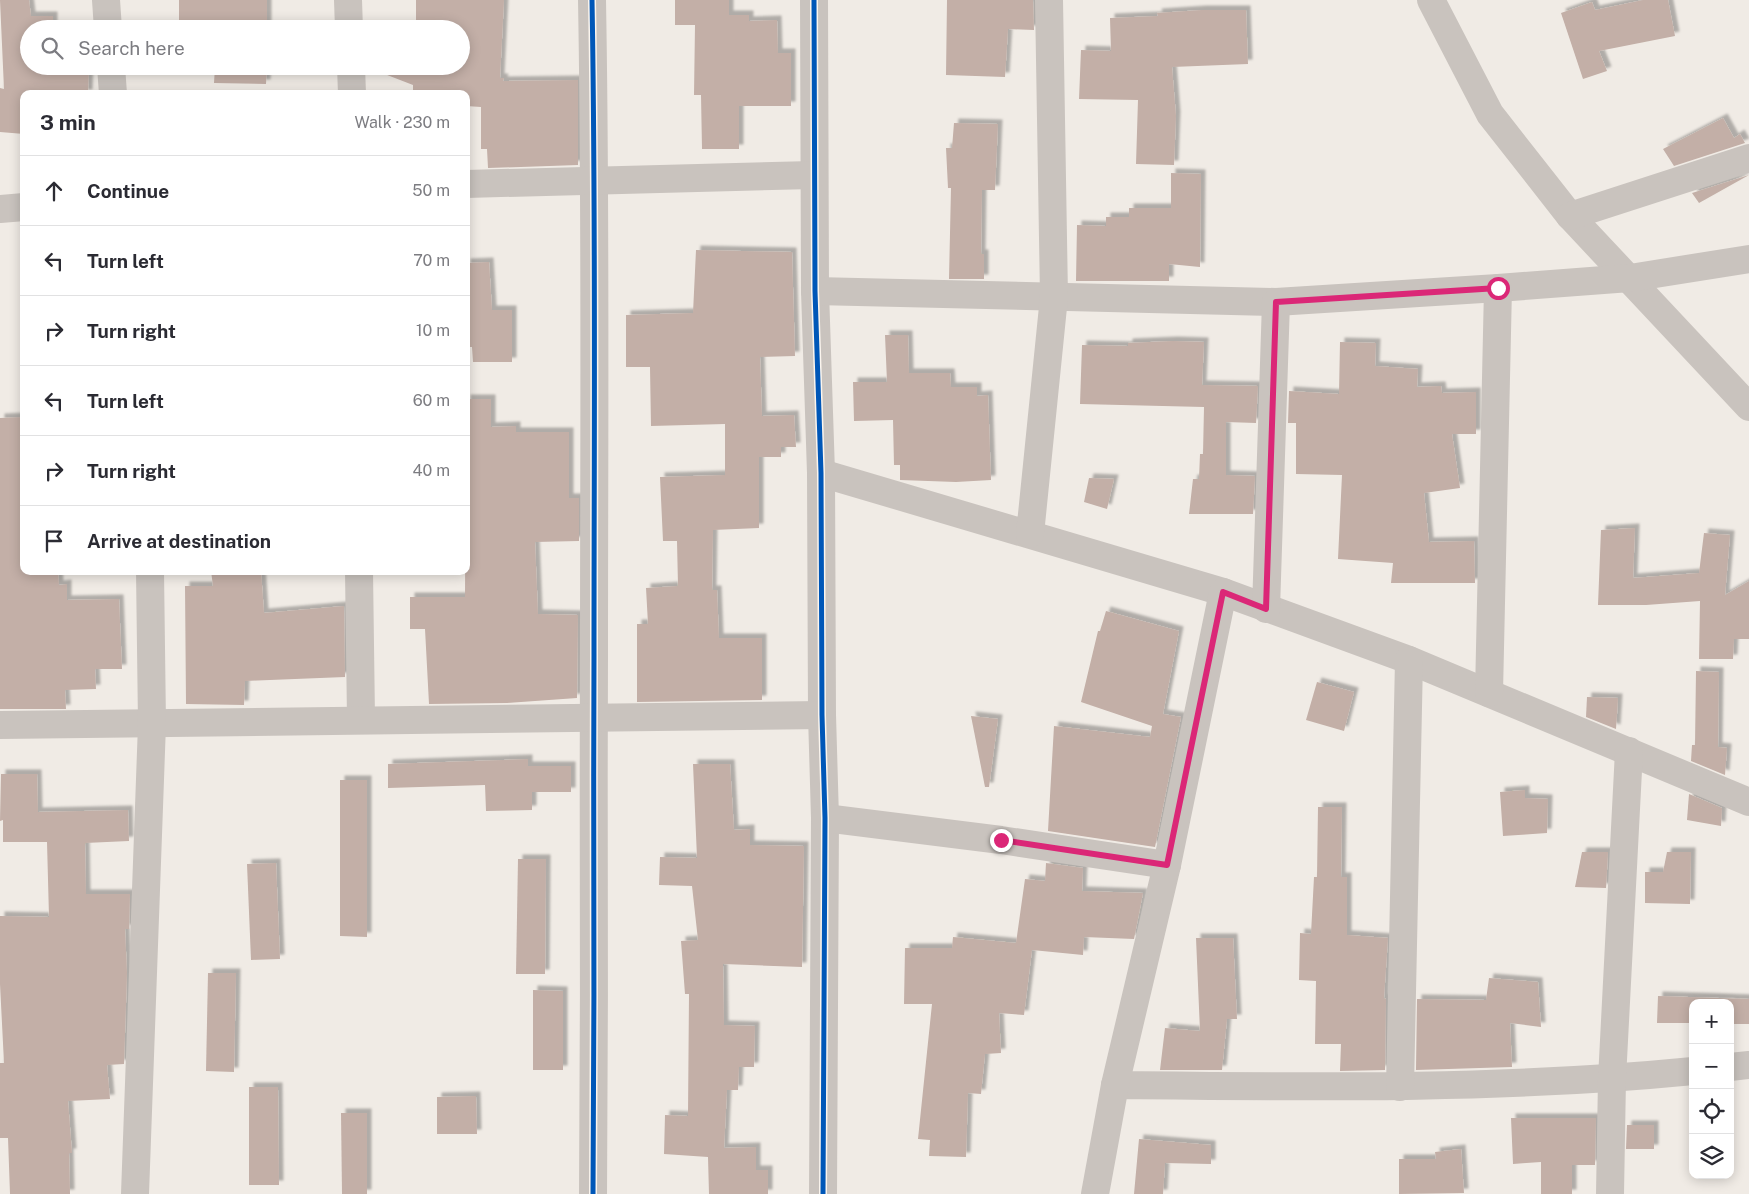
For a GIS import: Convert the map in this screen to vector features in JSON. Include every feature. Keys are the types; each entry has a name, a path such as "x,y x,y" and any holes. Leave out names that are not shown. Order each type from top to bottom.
{"street":[{"path":"106,0 107,20"},
{"path":"348,0 349,20"},
{"path":"592,0 596,180 593,1194"},
{"path":"814,0 814,291 821,473 822,715 825,818 823,1194"},
{"path":"1030,534 1054,297 1049,0"},
{"path":"1431,0 1435,13 1490,114 1570,216 1630,278 1706,364 1749,407"},
{"path":"112,75 113,90"},
{"path":"351,75 352,90"},
{"path":"1570,216 1749,158"},
{"path":"470,184 814,175"},
{"path":"0,209 20,207"},
{"path":"814,291 1276,302 1630,278 1749,259"},
{"path":"1489,693 1498,288"},
{"path":"1266,609 1276,302"},
{"path":"821,473 1223,592 1409,660 1749,802"},
{"path":"136,1194 152,724 150,575"},
{"path":"360,575 361,719"},
{"path":"1095,1194 1115,1085 1167,865 1223,592"},
{"path":"1400,1086 1409,660"},
{"path":"0,725 152,724 361,719 822,715"},
{"path":"1610,1194 1612,1079 1630,752"},
{"path":"825,818 1001,840 1167,865"},
{"path":"1734,1067 1749,1066"},
{"path":"1115,1085 1502,1085 1612,1079 1689,1071"}],"building":[{"path":"0,0 29,0 31,16 53,16 53,20 20,20 20,75 89,75 88,90 20,90 20,134 0,132 0,88 4,89"},
{"path":"179,0 267,0 267,20 179,20"},
{"path":"416,0 504,0 500,78 504,78 503,81 578,80 578,165 488,168 487,149 481,149 481,107 470,106 470,90 413,90 413,85 387,75 470,75 470,20 416,20"},
{"path":"675,0 729,0 729,15 749,15 749,21 777,20 778,53 791,53 791,106 739,106 739,149 702,149 701,95 694,95 695,25 675,25"},
{"path":"947,0 1033,0 1034,30 1008,29 1005,77 946,75"},
{"path":"1643,0 1668,0 1675,36 1599,51 1607,71 1583,79 1561,13 1592,2 1595,10"},
{"path":"1246,10 1248,64 1172,67 1176,116 1174,165 1136,164 1138,100 1079,99 1081,50 1111,51 1110,18 1158,16 1157,13"},
{"path":"214,75 266,75 266,84 214,83"},
{"path":"1723,118 1734,138 1740,134 1745,143 1674,166 1663,149"},
{"path":"954,123 998,124 995,190 982,190 981,254 984,254 984,279 949,279 951,188 948,188 946,148 952,148"},
{"path":"1171,173 1201,174 1200,267 1169,264 1169,281 1076,281 1077,225 1106,226 1106,217 1129,217 1129,208 1171,208"},
{"path":"1749,175 1699,203 1692,193"},
{"path":"696,250 792,252 795,356 760,357 762,416 794,415 796,447 781,447 781,457 759,457 759,528 713,530 712,590 717,590 719,638 762,638 762,700 637,702 637,624 648,624 646,588 678,586 677,541 663,541 660,477 725,475 725,424 651,426 650,367 626,367 626,315 693,313"},
{"path":"489,262 492,310 512,310 512,362 473,362 472,347 470,347 470,263"},
{"path":"885,335 908,335 909,373 950,373 951,387 977,387 977,396 988,395 991,480 956,482 900,480 900,465 894,465 893,420 854,421 853,382 887,382"},
{"path":"1204,342 1202,385 1258,386 1256,423 1226,422 1226,475 1255,476 1253,514 1189,514 1193,479 1199,479 1200,454 1203,454 1204,407 1080,404 1082,345 1128,346 1128,343"},
{"path":"1340,342 1376,343 1375,366 1418,369 1417,387 1441,386 1442,393 1476,392 1476,434 1452,434 1460,488 1424,493 1429,542 1474,541 1475,583 1391,583 1393,563 1338,559 1342,475 1296,474 1296,423 1288,423 1289,391 1339,394"},
{"path":"470,399 491,399 491,427 516,426 516,432 569,432 569,498 579,498 579,541 535,542 538,614 578,615 577,698 507,703 429,704 425,629 410,629 410,597 465,597 465,575 470,575"},
{"path":"20,417 20,575 58,575 59,585 67,584 67,600 119,599 122,669 95,669 96,689 65,690 66,709 0,709 0,418"},
{"path":"1089,478 1114,479 1107,509 1084,502"},
{"path":"1635,528 1633,578 1699,573 1704,533 1730,535 1725,595 1749,581 1749,639 1734,639 1733,659 1699,659 1700,601 1646,605 1598,605 1601,530"},
{"path":"212,575 261,575 264,613 344,606 345,677 245,681 244,705 186,704 185,586 213,586"},
{"path":"1106,611 1179,631 1163,714 1181,717 1155,847 1048,831 1054,726 1150,737 1152,726 1081,702 1098,631 1100,631"},
{"path":"1696,671 1719,672 1718,747 1727,748 1725,775 1691,761 1692,745 1695,745"},
{"path":"1317,682 1354,692 1344,731 1306,720"},
{"path":"1587,697 1618,698 1616,729 1586,717"},
{"path":"971,716 998,719 989,787 985,787"},
{"path":"528,759 528,766 571,766 571,792 532,792 532,810 486,811 485,785 388,788 388,764"},
{"path":"693,764 730,764 734,830 750,829 750,845 804,846 802,967 723,964 724,1025 755,1026 754,1067 739,1067 738,1090 727,1090 724,1148 756,1147 756,1170 768,1170 768,1194 709,1194 708,1157 664,1154 665,1115 688,1116 689,994 685,994 681,941 698,940 692,886 659,885 660,857 697,858"},
{"path":"1,774 37,774 38,812 128,810 129,841 85,843 86,894 130,894 129,929 125,929 127,973 124,1064 107,1065 110,1099 68,1101 72,1153 69,1153 70,1194 10,1194 8,1138 0,1138 0,1063 4,1063 0,984 0,916 49,917 47,842 3,842 3,820 0,821"},
{"path":"340,780 367,780 367,937 340,936"},
{"path":"1525,790 1525,798 1548,799 1547,833 1503,836 1500,792"},
{"path":"1689,794 1722,808 1721,826 1687,820"},
{"path":"1318,807 1342,807 1341,877 1347,877 1347,935 1388,938 1384,998 1386,999 1385,1070 1340,1071 1341,1044 1315,1044 1316,981 1299,980 1300,933 1311,934 1314,877 1317,877"},
{"path":"1582,852 1608,852 1606,888 1575,887"},
{"path":"1667,852 1691,852 1690,904 1645,903 1645,872 1663,872"},
{"path":"518,859 546,859 545,974 516,974"},
{"path":"276,863 280,959 251,960 247,864"},
{"path":"1046,863 1083,868 1082,891 1143,893 1134,939 1084,937 1083,955 1032,950 1024,1015 999,1013 1001,1053 985,1054 981,1094 968,1093 966,1157 929,1156 930,1140 918,1139 932,1004 904,1004 905,948 952,948 953,937 1016,943 1025,879 1045,881"},
{"path":"1196,938 1233,938 1237,1019 1227,1019 1222,1070 1160,1070 1165,1028 1200,1031"},
{"path":"208,973 236,973 234,1072 206,1071"},
{"path":"1489,978 1538,982 1541,1027 1510,1023 1512,1067 1416,1070 1417,999 1486,1000"},
{"path":"533,990 563,991 563,1070 533,1070"},
{"path":"1658,996 1749,999 1749,1024 1734,1024 1734,999 1689,999 1689,1023 1657,1023"},
{"path":"249,1087 278,1087 279,1185 249,1185"},
{"path":"476,1096 477,1134 437,1134 437,1097"},
{"path":"341,1113 367,1113 367,1194 342,1194"},
{"path":"1511,1118 1596,1118 1595,1165 1572,1165 1572,1194 1541,1194 1541,1162 1513,1164"},
{"path":"1627,1125 1654,1125 1654,1149 1626,1149"},
{"path":"1139,1139 1211,1145 1211,1164 1165,1163 1163,1194 1134,1194"},
{"path":"1461,1149 1464,1193 1399,1194 1399,1159 1436,1159 1435,1152"}],"cycle path":[{"path":"592,0 594,164 593,1194"},
{"path":"814,0 815,291 821,473 822,715 825,818 823,1194"}],"route":[{"path":"1001,840 1167,865 1223,592 1266,609 1276,302 1498,288"}]}
